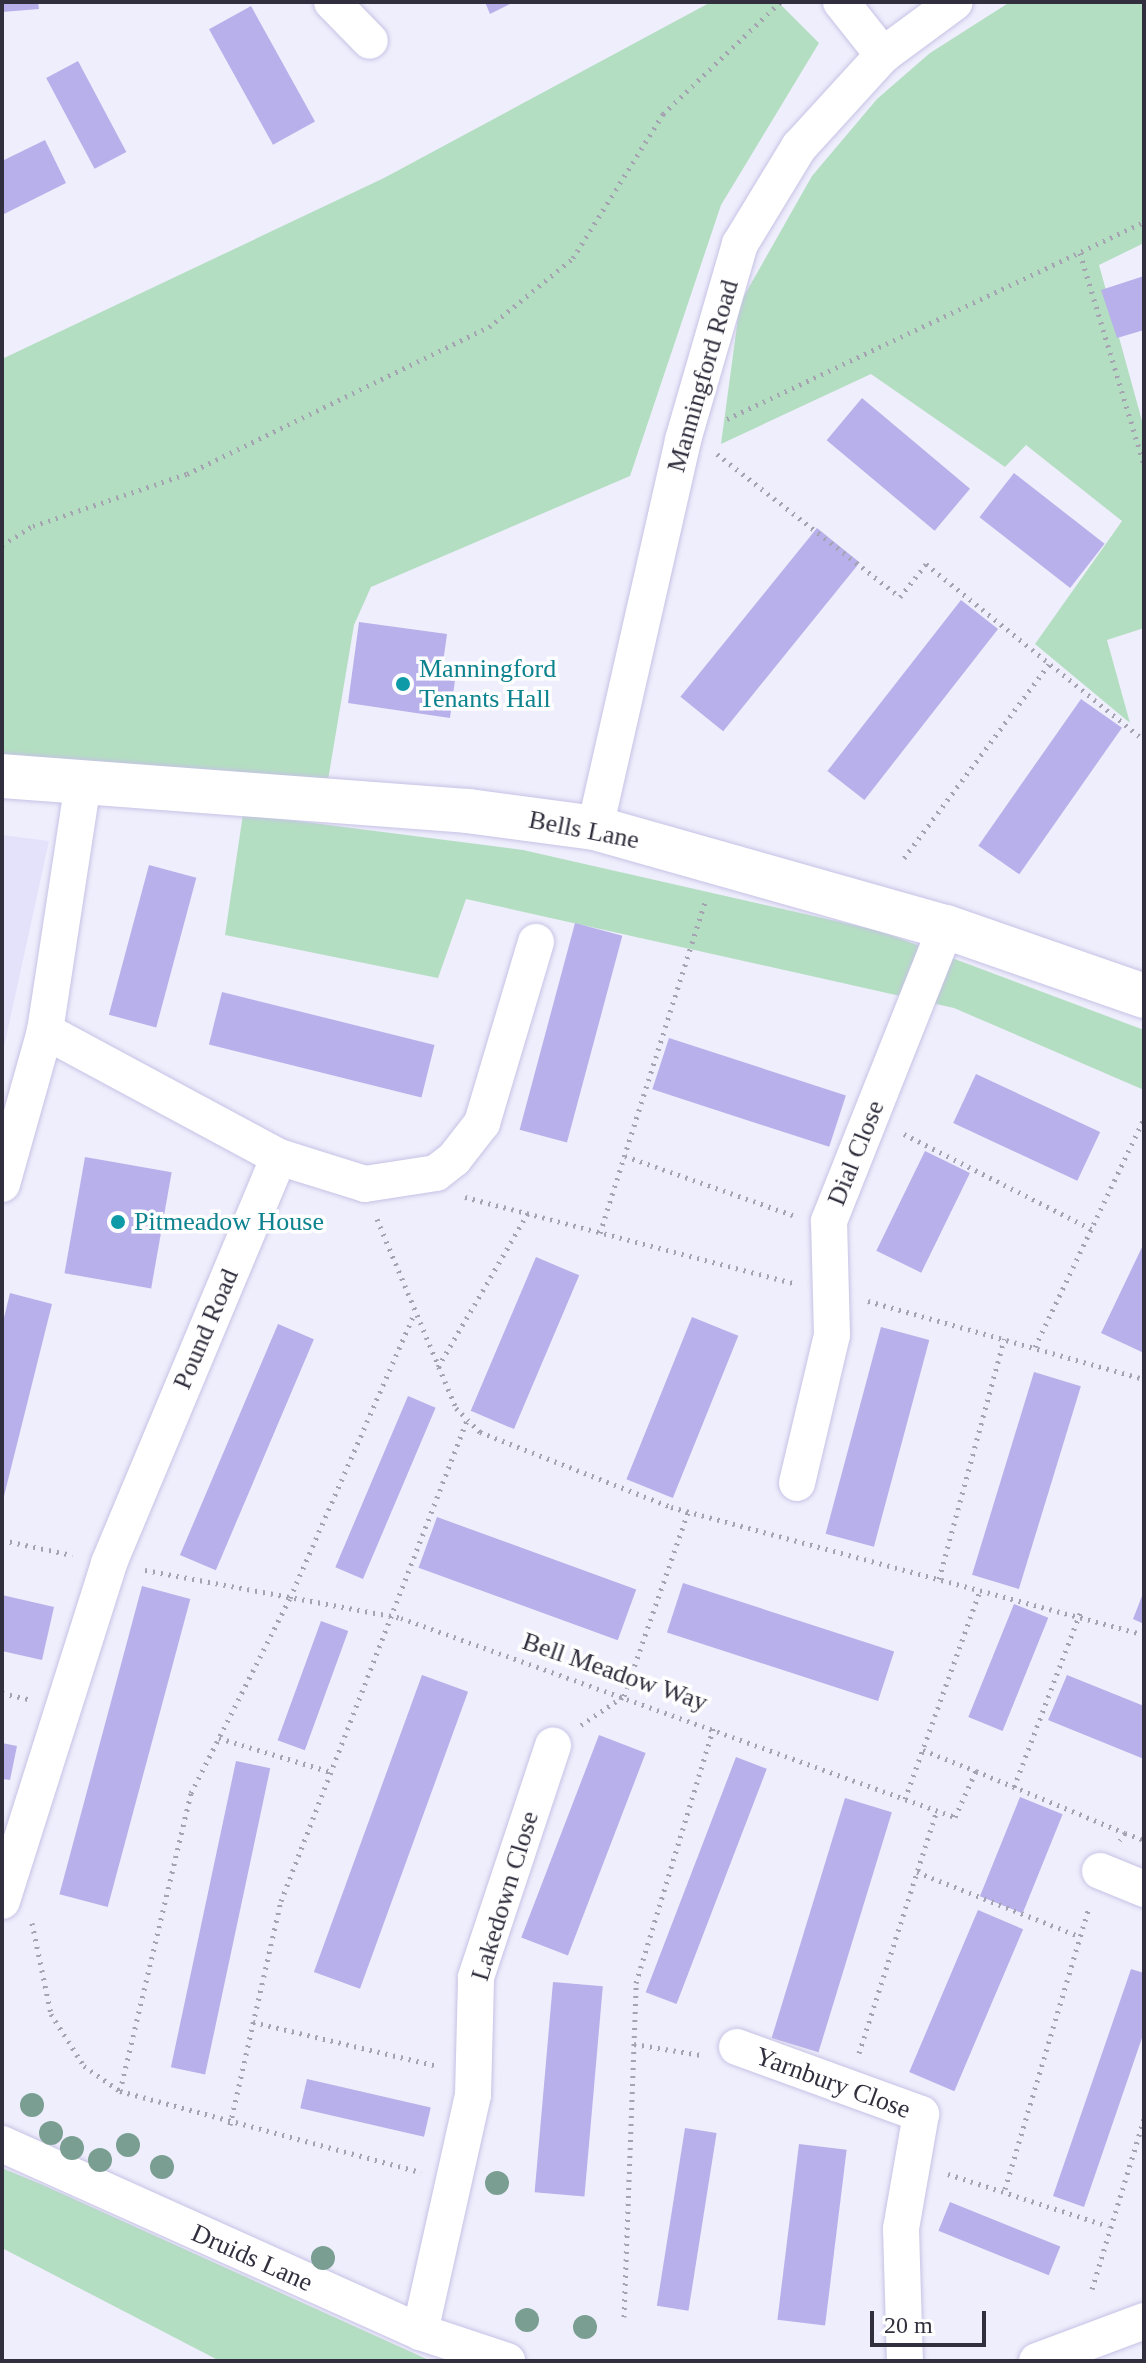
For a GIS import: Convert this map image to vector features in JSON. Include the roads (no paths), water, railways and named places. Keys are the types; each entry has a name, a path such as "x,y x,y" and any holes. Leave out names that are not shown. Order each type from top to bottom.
{"street":[{"path":"332,2 370,41"},
{"path":"841,2 883,55"},
{"name":"Manningford Road","path":"595,828 599,785 683,440 740,244 799,147 883,55 955,2"},
{"name":"Bells Lane","path":"2,776 468,811 595,828 946,927 1144,996"},
{"path":"2,1184 45,1031 83,782"},
{"name":"Dial Close","path":"797,1483 832,1335 829,1221 946,927"},
{"path":"45,1031 279,1157 365,1184 417,1177 454,1159 482,1123 536,942"},
{"name":"Pound Road","path":"16,1906 109,1563 279,1157"},
{"name":"Lakedown Close","path":"420,2332 474,2075 476,1977 553,1745"},
{"path":"1100,1871 1144,1889"},
{"name":"Yarnbury Close","path":"737,2047 921,2114 901,2229 905,2361"},
{"name":"Druids Lane","path":"2,2144 420,2332 507,2361"},
{"path":"1037,2361 1144,2321"}],"place":[{"name":"Manningford Tenants Hall","path":"403,684"},
{"name":"Pitmeadow House","path":"118,1222"}]}
